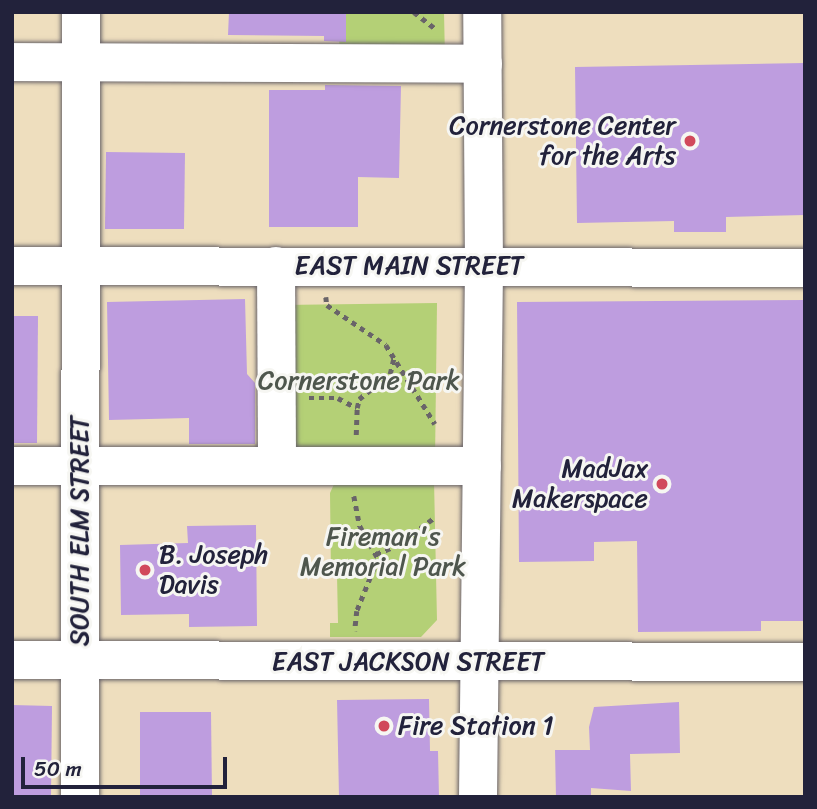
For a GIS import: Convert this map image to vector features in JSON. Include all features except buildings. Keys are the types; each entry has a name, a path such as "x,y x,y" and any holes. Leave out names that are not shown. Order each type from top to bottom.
{"main road":[{"name":"SOUTH ELM STREET","path":"80,797 81,12"},
{"path":"478,797 484,267 482,12"},
{"path":"12,62 483,64"},
{"name":"EAST MAIN STREET","path":"12,266 805,268"},
{"path":"276,266 277,466"},
{"path":"12,466 482,466"},
{"name":"EAST JACKSON STREET","path":"12,660 805,662"}],"path":[{"path":"414,12 417,17 428,21 442,36"},
{"path":"326,296 327,305 386,345 435,424"},
{"path":"354,639 357,611 379,559 360,526 354,504 357,408 359,399 390,374 394,357"},
{"path":"277,398 338,398 357,408"},
{"path":"376,554 396,546 435,517"}],"green space":[{"path":"346,12 444,12 445,59 340,59 339,37 346,37"},
{"name":"Cornerstone Park","path":"437,303 435,459 285,459 282,305"},
{"name":"Fireman's Memorial Park","path":"434,480 437,620 421,637 330,637 330,623 338,623 337,575 331,575 330,493 335,482"}],"place":[{"name":"Cornerstone Center for the Arts","path":"690,141"},
{"name":"MadJax Makerspace","path":"662,484"},
{"name":"B. Joseph Davis","path":"145,570"},
{"name":"Fire Station 1","path":"384,726"}]}
